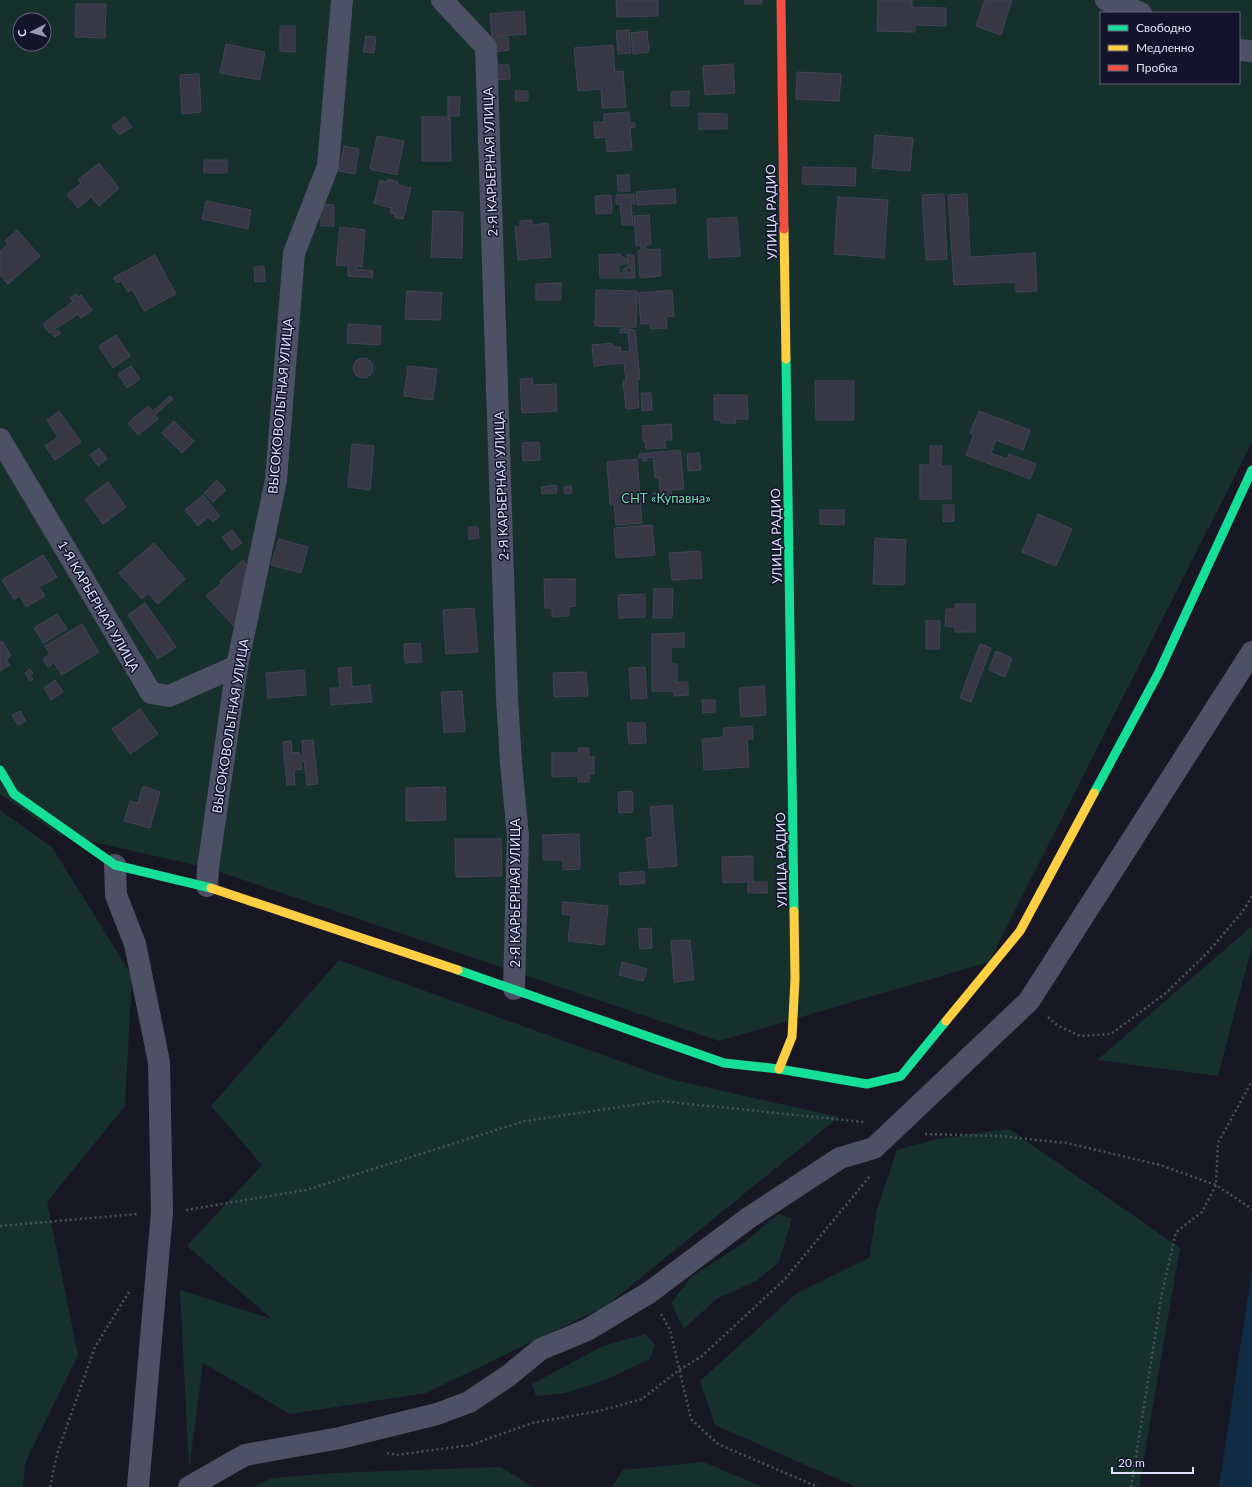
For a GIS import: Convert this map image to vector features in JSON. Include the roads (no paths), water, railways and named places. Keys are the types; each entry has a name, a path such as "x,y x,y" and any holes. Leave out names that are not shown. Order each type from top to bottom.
{"street":[{"name":"ВЫСОКОВОЛЬТНАЯ УЛИЦА","path":"207,886 208,868 237,666 276,480 294,253 328,166 342,0"},
{"name":"2-Я КАРЬЕРНАЯ УЛИЦА","path":"442,0 486,47 507,698 518,836 514,989"},
{"name":"УЛИЦА РАДИО","path":"778,1069 792,1037 795,979 781,0"},
{"path":"1106,0 1138,12"},
{"path":"1240,50 1252,51"},
{"name":"1-Я КАРЬЕРНАЯ УЛИЦА","path":"0,439 151,693 169,696 237,666"},
{"path":"0,770 14,794 115,864 207,886 514,989 724,1063 778,1069 867,1084 901,1076 1020,931 1158,674 1252,470"},
{"path":"189,1487 245,1455 340,1438 437,1414 469,1402 508,1376 541,1349 587,1330 650,1292 747,1219 840,1158 874,1148 1030,1001 1252,652"},
{"path":"115,864 116,895 135,944 159,1062 162,1212 155,1278 138,1487"}],"water":[{"path":"1252,1270 1252,1487 1219,1487"}],"park label":[{"name":"СНТ «Купавна»","path":"666,498"}]}
